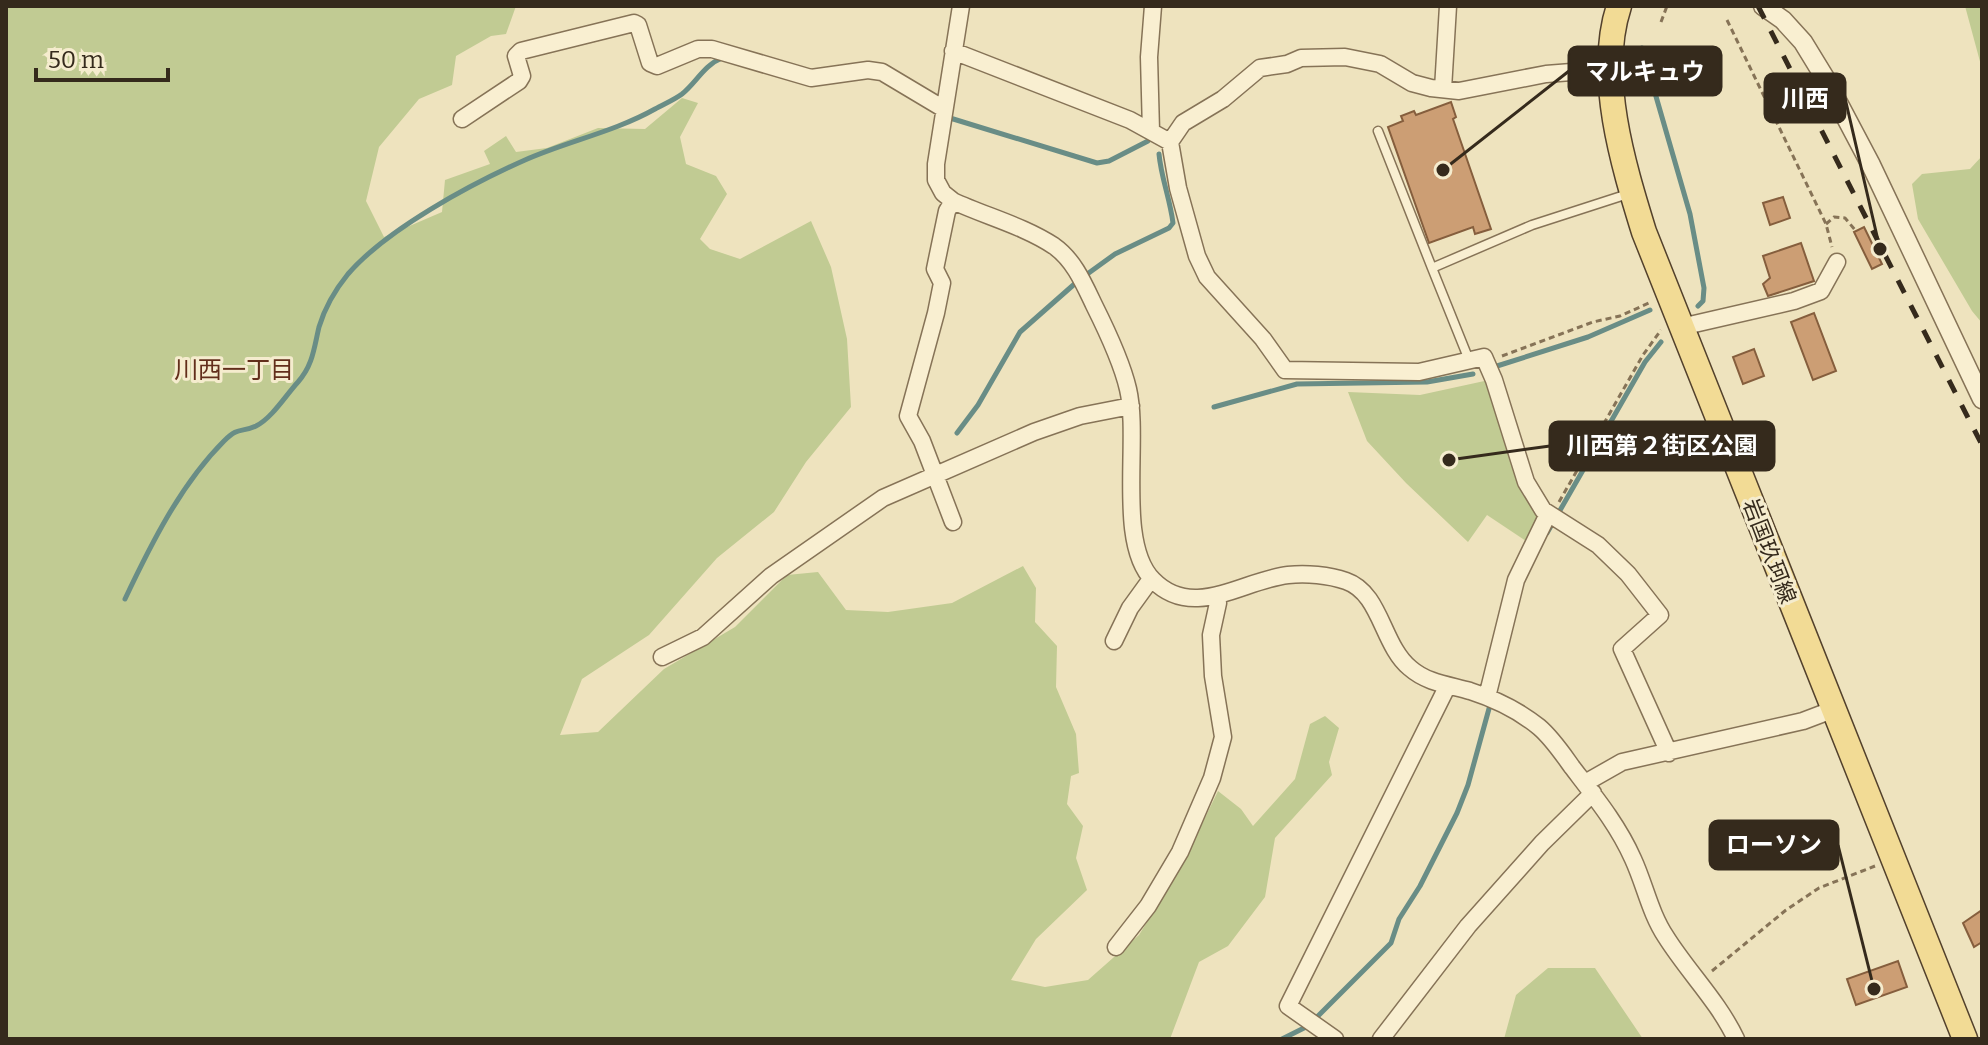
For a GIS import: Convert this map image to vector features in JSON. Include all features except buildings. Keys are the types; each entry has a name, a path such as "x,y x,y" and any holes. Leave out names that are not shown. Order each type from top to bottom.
{"main road":[{"name":"岩国玖珂線","path":"1619,6 1614,21 1610,69 1618,135 1632,193 1673,327 1894,858 1965,1039"}],"street":[{"path":"961,6 936,180 943,193 953,201 1055,247 1082,279 1128,387 1131,406 1132,526 1136,551 1151,579 1164,589 1204,599 1250,583 1288,575 1347,581 1362,590 1373,605 1385,634 1411,669 1447,687 1487,697 1517,711 1542,729 1617,826 1665,937 1700,981 1736,1039"},
{"path":"1151,131 1149,57 1153,6"},
{"path":"1443,89 1448,6"},
{"path":"1763,6 1783,20 1803,42 1825,78 1871,165 1982,399"},
{"path":"462,119 519,81 522,76 516,56 521,51 634,23 638,25 650,63 657,66 698,49 712,49 811,78 868,70 882,72 944,109"},
{"path":"953,51 1130,120 1170,142"},
{"path":"1610,69 1546,74 1470,91 1412,83 1380,64 1368,61 1345,57 1301,58 1287,64 1260,68 1223,99 1183,123 1170,142 1178,188 1197,256 1207,277 1263,339 1285,370 1419,372 1484,357 1526,482 1543,510 1598,545 1628,574 1660,615 1622,649 1669,753"},
{"path":"953,201 947,211 935,269 942,283 936,313 908,416 953,522"},
{"path":"1673,327 1794,301 1821,291 1837,262"},
{"path":"1963,361 1982,365"},
{"path":"662,657 703,637 771,576 929,463 1080,416 1131,406"},
{"path":"1487,697 1516,580 1553,517"},
{"path":"1114,641 1130,608 1151,579"},
{"path":"1116,947 1148,906 1180,852 1212,778 1223,737 1211,649 1216,597"},
{"path":"1335,1039 1288,1006 1447,687"},
{"path":"1381,1039 1468,926 1589,788 1622,762 1803,721 1832,710"}],"lane":[{"path":"1378,131 1469,360"},
{"path":"1432,268 1532,225 1632,193"}],"path":[{"path":"1661,22 1667,6"},
{"path":"1727,20 1826,224 1837,262"},
{"path":"1826,224 1834,217 1845,218 1856,231"},
{"path":"1488,363 1593,322 1620,316 1654,300"},
{"path":"1553,517 1557,504 1643,355 1673,327"},
{"path":"1700,981 1786,910 1819,888 1894,858"}],"green space":[{"path":"6,6 516,6 506,34 491,36 456,56 452,85 419,99 379,147 366,201 384,237 442,212 445,180 490,164 484,151 506,136 516,152 547,148 598,128 645,129 682,98 698,103 680,137 686,164 716,176 727,194 700,239 710,249 740,259 811,221 831,267 847,339 851,407 806,462 774,512 717,558 649,635 582,679 560,735 598,732 664,669 735,627 787,575 818,572 846,610 888,612 952,603 1023,566 1036,588 1035,622 1057,646 1056,687 1076,734 1079,773 1071,776 1067,804 1083,826 1076,858 1087,890 1036,939 1011,980 1045,987 1088,980 1139,935 1181,867 1218,791 1241,809 1253,826 1295,779 1310,724 1325,716 1339,728 1329,762 1332,775 1275,838 1265,897 1228,946 1199,962 1170,1039 6,1039"},
{"path":"1965,6 1982,6 1982,69"},
{"path":"1982,156 1982,323 1918,219 1912,184 1922,174 1970,169"},
{"path":"1489,380 1536,512 1538,523 1526,541 1487,515 1468,542 1367,441 1348,392 1420,395"},
{"path":"1548,968 1595,968 1643,1039 1504,1039 1516,995"}],"waterway":[{"path":"1642,48 1690,214 1704,288 1703,301 1698,306"},
{"path":"125,599 168,516 208,458 233,433 256,426 268,418 303,376 327,306 343,280 365,257 407,224 503,170 623,124 672,100 722,58"},
{"path":"950,118 1097,163 1109,161 1148,141"},
{"path":"957,433 978,405 1020,332 1079,280 1115,254 1169,228 1173,223 1159,154"},
{"path":"1497,366 1588,337 1650,310"},
{"path":"1547,533 1645,362 1661,342"},
{"path":"1214,407 1297,384 1427,382 1473,374"},
{"path":"1315,1019 1391,943 1399,919 1420,886 1457,813 1490,705"},
{"path":"1282,1039 1308,1026"}],"railway":[{"path":"1758,6 1982,445"}],"place":[{"name":"マルキュウ","path":"1443,170"},
{"name":"川西","path":"1880,249"},
{"name":"川西第２街区公園","path":"1449,460"},
{"name":"ローソン","path":"1874,989"}],"district":[{"name":"川西一丁目","path":"234,370"}]}
